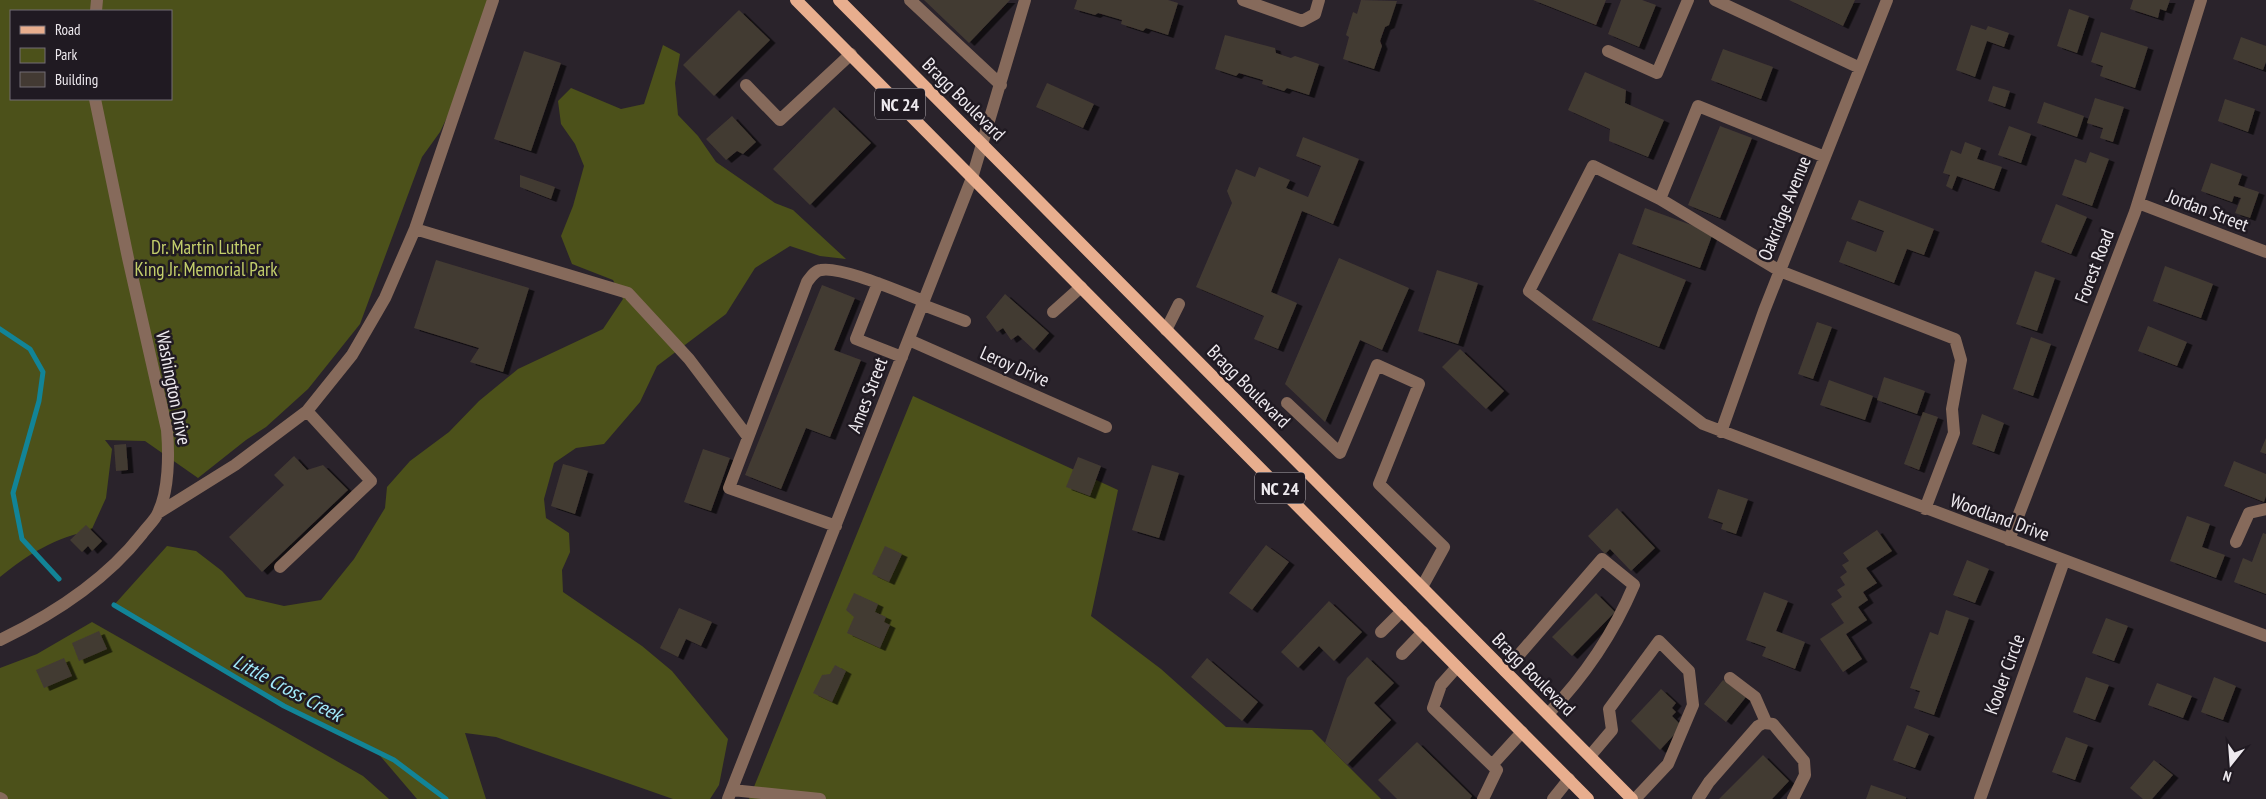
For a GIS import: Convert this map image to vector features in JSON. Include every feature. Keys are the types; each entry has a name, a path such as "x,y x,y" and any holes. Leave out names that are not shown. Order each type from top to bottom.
{"main road":[{"name":"NC 24","path":"796,0 1588,799"},
{"name":"Bragg Boulevard","path":"839,0 1633,799"}],"street":[{"path":"158,513 235,465 307,411 352,355 385,298 415,229 493,0"},
{"path":"910,0 1001,85"},
{"name":"Ames Street","path":"730,794 972,178 1025,0"},
{"path":"1243,0 1302,21 1315,14 1319,0"},
{"path":"1608,52 1656,73 1688,0"},
{"path":"1715,0 1860,68"},
{"name":"Oakridge Avenue","path":"1721,432 1780,271 1887,0"},
{"name":"Forest Road","path":"2009,540 2138,204 2201,0"},
{"path":"746,84 780,120 851,54"},
{"name":"Washington Drive","path":"0,640 54,610 101,578 125,556 158,513 167,476 169,453 167,430 128,258 95,100"},
{"path":"1825,157 1698,106 1660,199 1780,271 1955,339 1962,360 1952,410 1954,433 1925,509"},
{"name":"Woodland Drive","path":"1660,199 1594,166 1529,291 1703,424 2266,636"},
{"name":"Jordan Street","path":"2138,204 2266,252"},
{"path":"415,229 628,293 689,359 748,437"},
{"path":"836,526 729,488 807,282 813,273 822,270 846,273 878,283 964,321"},
{"path":"878,283 856,339 902,357"},
{"path":"1053,312 1081,287"},
{"path":"1166,330 1179,304"},
{"name":"Leroy Drive","path":"909,340 1106,427"},
{"path":"1287,403 1340,453 1377,365 1419,384 1379,484 1444,548 1422,587"},
{"path":"280,567 371,481 307,411"},
{"path":"2236,542 2249,513 2266,509"},
{"path":"1505,671 1602,559 1634,584 1619,619 1566,695 1548,714"},
{"name":"Kooler Circle","path":"1980,799 2064,561"},
{"path":"1381,632 1402,611"},
{"path":"1402,654 1423,632"},
{"path":"1590,756 1612,730 1609,709 1659,640 1689,671 1693,705 1668,764 1633,799"},
{"path":"1457,666 1441,685 1433,708 1497,770 1483,799"},
{"path":"1730,678 1755,697 1766,722"},
{"path":"1698,799 1709,782 1758,726 1766,722 1773,724 1804,761 1805,775 1793,799"},
{"path":"1492,765 1522,732"},
{"path":"1553,799 1569,779"},
{"path":"730,794 820,799"}],"green space":[{"name":"Dr. Martin Luther King Jr. Memorial Park","path":"0,0 488,0 452,107 440,132 422,157 360,324 308,389 266,427 246,440 198,478 145,441 105,440 112,449 106,498 91,531 54,542 21,561 0,577"},
{"path":"663,45 680,54 675,83 678,115 698,136 716,162 775,203 793,210 846,259 820,256 790,246 755,268 726,314 657,366 640,402 604,444 576,448 554,463 544,499 546,518 569,533 570,552 562,570 563,592 642,646 672,671 728,739 719,785 710,799 673,799 496,737 465,733 486,799 417,799 376,751 269,697 114,605 167,546 196,551 222,571 246,597 284,606 321,600 354,559 385,508 387,487 410,461 449,432 479,401 518,369 603,329 623,299 613,280 572,264 561,236 573,206 584,166 575,144 561,124 558,101 571,88 621,109 644,104"},
{"path":"913,396 1118,490 1091,616 1161,669 1226,727 1312,730 1381,799 749,799"},
{"path":"92,622 363,776 389,799 0,799 0,668 37,654"}],"building":[{"path":"924,0 1010,0 969,43"},
{"path":"1077,0 1168,0 1178,3 1168,35 1146,28 1143,31 1121,24 1122,20 1074,9"},
{"path":"1361,0 1397,1 1389,25 1385,27 1380,41 1382,46 1374,69 1343,59 1349,37 1346,35 1353,12 1357,14"},
{"path":"1533,0 1606,0 1596,25"},
{"path":"1621,0 1642,0 1656,5 1639,47 1608,34"},
{"path":"1789,0 1855,0 1843,26"},
{"path":"2133,0 2170,0 2166,11 2160,9 2158,18 2130,9"},
{"path":"2069,9 2089,16 2077,53 2057,46"},
{"path":"739,10 770,40 714,96 683,65"},
{"path":"1971,25 1986,30 1988,26 2009,33 2004,47 1987,41 1975,77 1956,70"},
{"path":"2101,32 2148,47 2135,88 2100,76 2103,66 2091,62"},
{"path":"1225,35 1275,48 1276,53 1291,58 1295,56 1319,64 1309,95 1287,88 1284,91 1262,84 1263,80 1239,73 1236,76 1215,69"},
{"path":"2241,37 2266,46 2266,62 2263,70 2233,59"},
{"path":"1723,49 1773,67 1761,99 1711,80"},
{"path":"524,51 561,63 531,151 494,139"},
{"path":"1585,72 1626,90 1625,103 1664,120 1648,157 1609,141 1610,129 1568,110"},
{"path":"1047,83 1094,104 1083,128 1036,107"},
{"path":"1993,86 2010,91 2005,107 1988,101"},
{"path":"2095,98 2124,107 2113,142 2100,138 2103,128 2087,123"},
{"path":"2225,99 2255,109 2248,132 2218,121"},
{"path":"2044,102 2084,116 2077,137 2037,123"},
{"path":"834,107 871,143 810,205 773,169"},
{"path":"732,116 756,142 743,154 737,151 726,160 706,139"},
{"path":"1720,126 1752,138 1720,218 1688,205"},
{"path":"2009,126 2031,134 2021,163 1998,155"},
{"path":"1303,137 1359,159 1333,224 1302,211 1271,292 1297,303 1278,349 1254,339 1264,316 1196,287 1232,203 1227,191 1236,169 1255,177 1259,167 1290,180 1286,188 1308,197 1321,166 1296,156"},
{"path":"1965,142 1981,148 1977,159 2002,167 1994,189 1957,176 1952,189 1946,186 1950,175 1943,173 1951,150 1961,154"},
{"path":"2090,152 2109,159 2092,206 2062,195 2075,159 2086,163"},
{"path":"2211,163 2242,174 2238,185 2259,192 2250,218 2235,213 2241,198 2234,196 2232,202 2201,191"},
{"path":"520,175 555,187 551,199 520,187"},
{"path":"1859,200 1934,229 1924,255 1907,249 1894,283 1839,262 1847,241 1876,252 1884,231 1851,219"},
{"path":"2056,204 2087,217 2071,254 2041,242"},
{"path":"1645,208 1713,233 1700,268 1632,244"},
{"path":"1619,253 1686,280 1659,347 1592,320"},
{"path":"1339,258 1409,288 1382,350 1360,340 1325,422 1285,384"},
{"path":"436,260 529,288 503,372 470,362 479,348 414,328"},
{"path":"2165,266 2213,284 2201,318 2153,301"},
{"path":"1437,270 1478,283 1458,344 1418,331"},
{"path":"2035,271 2055,278 2037,331 2016,324"},
{"path":"822,285 855,298 834,350 861,360 830,437 806,428 781,489 745,475"},
{"path":"1005,294 1049,333 1034,350 1018,335 1011,340 1003,328 997,332 986,317"},
{"path":"1817,322 1832,327 1813,379 1798,374"},
{"path":"2148,326 2187,342 2177,366 2138,351"},
{"path":"2031,337 2051,344 2033,396 2013,389"},
{"path":"1460,349 1504,391 1486,409 1442,367"},
{"path":"1884,377 1925,391 1917,414 1877,400"},
{"path":"1829,380 1873,396 1865,420 1820,405"},
{"path":"1923,412 1938,417 1919,470 1904,464"},
{"path":"1982,414 2004,423 1994,452 1972,444"},
{"path":"2266,438 2266,454 2260,452"},
{"path":"126,444 128,470 116,471 114,445"},
{"path":"703,449 730,458 711,511 684,502"},
{"path":"294,456 307,470 323,465 348,490 262,572 229,537 284,485 274,475"},
{"path":"1078,457 1101,466 1090,496 1066,487"},
{"path":"2234,461 2266,474 2266,496 2264,502 2224,486"},
{"path":"563,464 588,471 575,514 551,506"},
{"path":"1152,465 1179,473 1159,538 1132,530"},
{"path":"1718,489 1748,499 1736,534 1721,529 1723,523 1708,518"},
{"path":"1617,508 1655,548 1631,571 1610,549 1605,554 1588,536"},
{"path":"2187,516 2210,524 2202,547 2225,555 2216,578 2170,561"},
{"path":"86,525 102,541 92,551 88,546 82,552 70,540"},
{"path":"1877,530 1892,551 1866,568 1877,583 1863,592 1868,600 1858,607 1867,620 1846,634 1862,659 1843,672 1820,639 1844,623 1831,604 1842,597 1837,590 1845,585 1840,577 1847,572 1842,565 1849,561 1843,553"},
{"path":"2263,533 2266,534 2266,594 2234,582 2243,558 2252,562"},
{"path":"1266,545 1289,562 1252,610 1229,593"},
{"path":"885,546 902,554 889,582 872,574"},
{"path":"1967,560 1989,569 1975,603 1953,595"},
{"path":"1764,592 1788,601 1776,631 1805,642 1795,669 1762,656 1766,647 1746,640"},
{"path":"854,593 878,604 875,612 886,617 884,622 890,625 880,648 847,633 854,617 846,610"},
{"path":"1596,593 1615,612 1572,656 1552,637"},
{"path":"1329,601 1362,632 1334,661 1319,646 1298,668 1281,652"},
{"path":"679,608 712,622 701,646 686,639 678,657 660,648"},
{"path":"1946,610 1969,618 1934,715 1914,708 1920,691 1910,688 1930,632 1938,635"},
{"path":"2106,618 2128,626 2114,661 2092,653"},
{"path":"99,631 107,649 79,661 72,643"},
{"path":"1367,657 1394,683 1374,703 1391,720 1347,765 1325,743 1347,678"},
{"path":"64,658 72,676 44,688 36,670"},
{"path":"1207,658 1258,702 1242,721 1191,677"},
{"path":"835,665 846,671 832,702 813,693 822,675 830,674"},
{"path":"2086,677 2109,685 2095,720 2073,712"},
{"path":"2214,677 2236,686 2223,720 2201,712"},
{"path":"1723,680 1746,697 1726,722 1704,704"},
{"path":"2157,683 2192,696 2183,718 2148,705"},
{"path":"1661,689 1676,703 1672,708 1676,712 1672,716 1682,726 1660,750 1631,721"},
{"path":"1907,725 1929,734 1915,768 1893,760"},
{"path":"2066,737 2088,745 2075,780 2052,772"},
{"path":"1417,742 1472,796 1470,799 1397,799 1378,780"},
{"path":"1763,755 1789,781 1772,799 1719,799"},
{"path":"2154,760 2173,775 2152,799 2143,799 2130,788"},
{"path":"1871,785 1906,797 1906,799 1866,799"}],"waterway":[{"name":"Little Cross Creek","path":"0,329 30,349 43,372 39,401 13,493 22,539 59,579"},
{"name":"Little Cross Creek","path":"114,605 284,706 394,760 446,799"}]}
